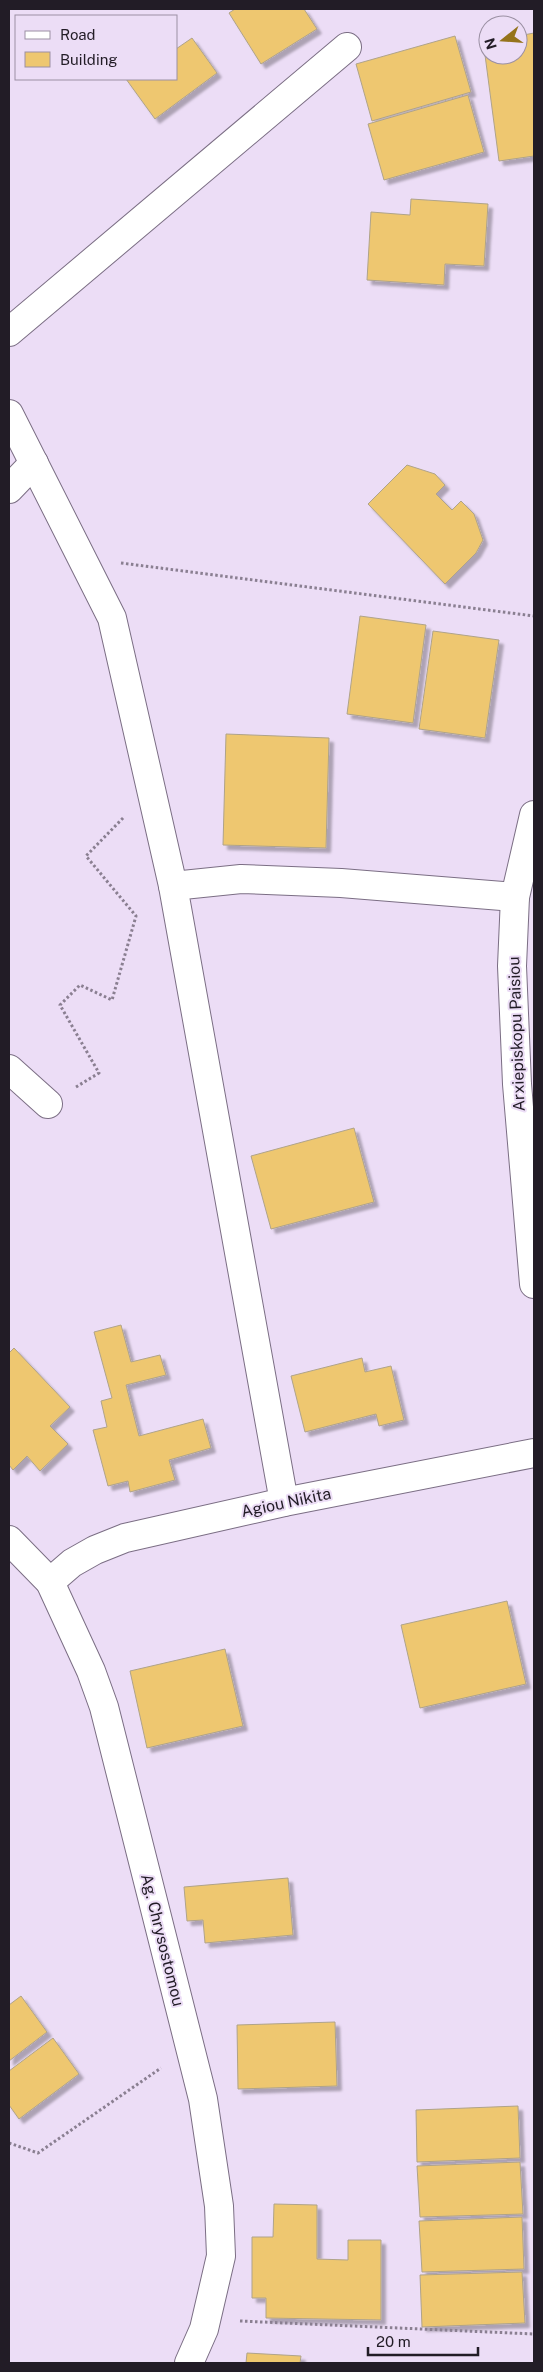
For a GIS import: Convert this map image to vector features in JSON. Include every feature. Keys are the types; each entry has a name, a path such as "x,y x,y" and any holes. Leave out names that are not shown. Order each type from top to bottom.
{"street":[{"path":"9,332 347,47"},
{"path":"9,414 112,618 173,886 284,1502"},
{"path":"9,489 34,463"},
{"name":"Arxiepiskopu Paisiou","path":"534,815 515,897 512,966 526,1082 534,1284"},
{"path":"173,886 241,879 341,883 515,897"},
{"path":"9,1069 48,1104"},
{"name":"Agiou Nikita","path":"50,1582 72,1563 95,1550 125,1538 284,1502 534,1453"},
{"name":"Ag. Chrysostomou","path":"9,1540 50,1582 91,1671 104,1707 203,2099 219,2206 221,2256 206,2319 189,2363"}],"path":[{"path":"81,558 534,616"},
{"path":"48,1104 99,1073 60,1005 80,985 112,1000 136,916 86,856 135,806 152,794"},
{"path":"9,2143 38,2153 190,2048"},
{"path":"206,2319 534,2334"}],"building":[{"path":"235,9 304,9 317,29 261,64 229,13"},
{"path":"534,33 534,156 499,161 486,65 528,65 528,34"},
{"path":"455,36 471,92 372,121 356,64"},
{"path":"192,38 217,73 155,119 127,80 178,80 178,48"},
{"path":"468,95 484,152 384,180 368,124"},
{"path":"411,199 488,204 484,266 445,264 444,285 367,280 371,212 410,215"},
{"path":"407,465 435,474 445,485 436,494 452,510 461,501 474,514 483,540 476,553 445,584 368,504"},
{"path":"360,616 426,625 413,723 347,714"},
{"path":"433,631 499,640 485,738 419,729"},
{"path":"226,734 329,738 326,848 223,845"},
{"path":"354,1128 374,1202 271,1229 251,1156"},
{"path":"121,1325 131,1362 160,1355 166,1375 126,1385 139,1436 203,1419 211,1448 169,1460 175,1480 130,1492 128,1481 108,1486 93,1430 107,1427 101,1401 112,1398 94,1332"},
{"path":"14,1348 70,1407 50,1426 68,1444 40,1471 27,1456 13,1470 9,1465 9,1353"},
{"path":"362,1358 365,1372 391,1366 404,1420 379,1426 376,1414 305,1432 291,1376"},
{"path":"507,1601 526,1684 420,1708 401,1625"},
{"path":"225,1649 243,1726 147,1748 130,1671"},
{"path":"288,1878 293,1935 205,1943 203,1920 187,1921 184,1887"},
{"path":"21,1996 47,2032 9,2061 9,2005"},
{"path":"335,2022 337,2086 238,2089 237,2025"},
{"path":"53,2038 79,2074 19,2119 9,2105 9,2071"},
{"path":"518,2106 520,2158 417,2162 416,2110"},
{"path":"520,2162 523,2214 420,2217 417,2166"},
{"path":"274,2204 317,2205 317,2259 348,2260 348,2240 381,2240 381,2320 266,2318 266,2298 252,2298 252,2237 273,2237"},
{"path":"522,2217 524,2269 422,2272 419,2221"},
{"path":"522,2272 525,2323 422,2327 420,2275"},
{"path":"247,2353 301,2356 300,2363 246,2363"}]}
